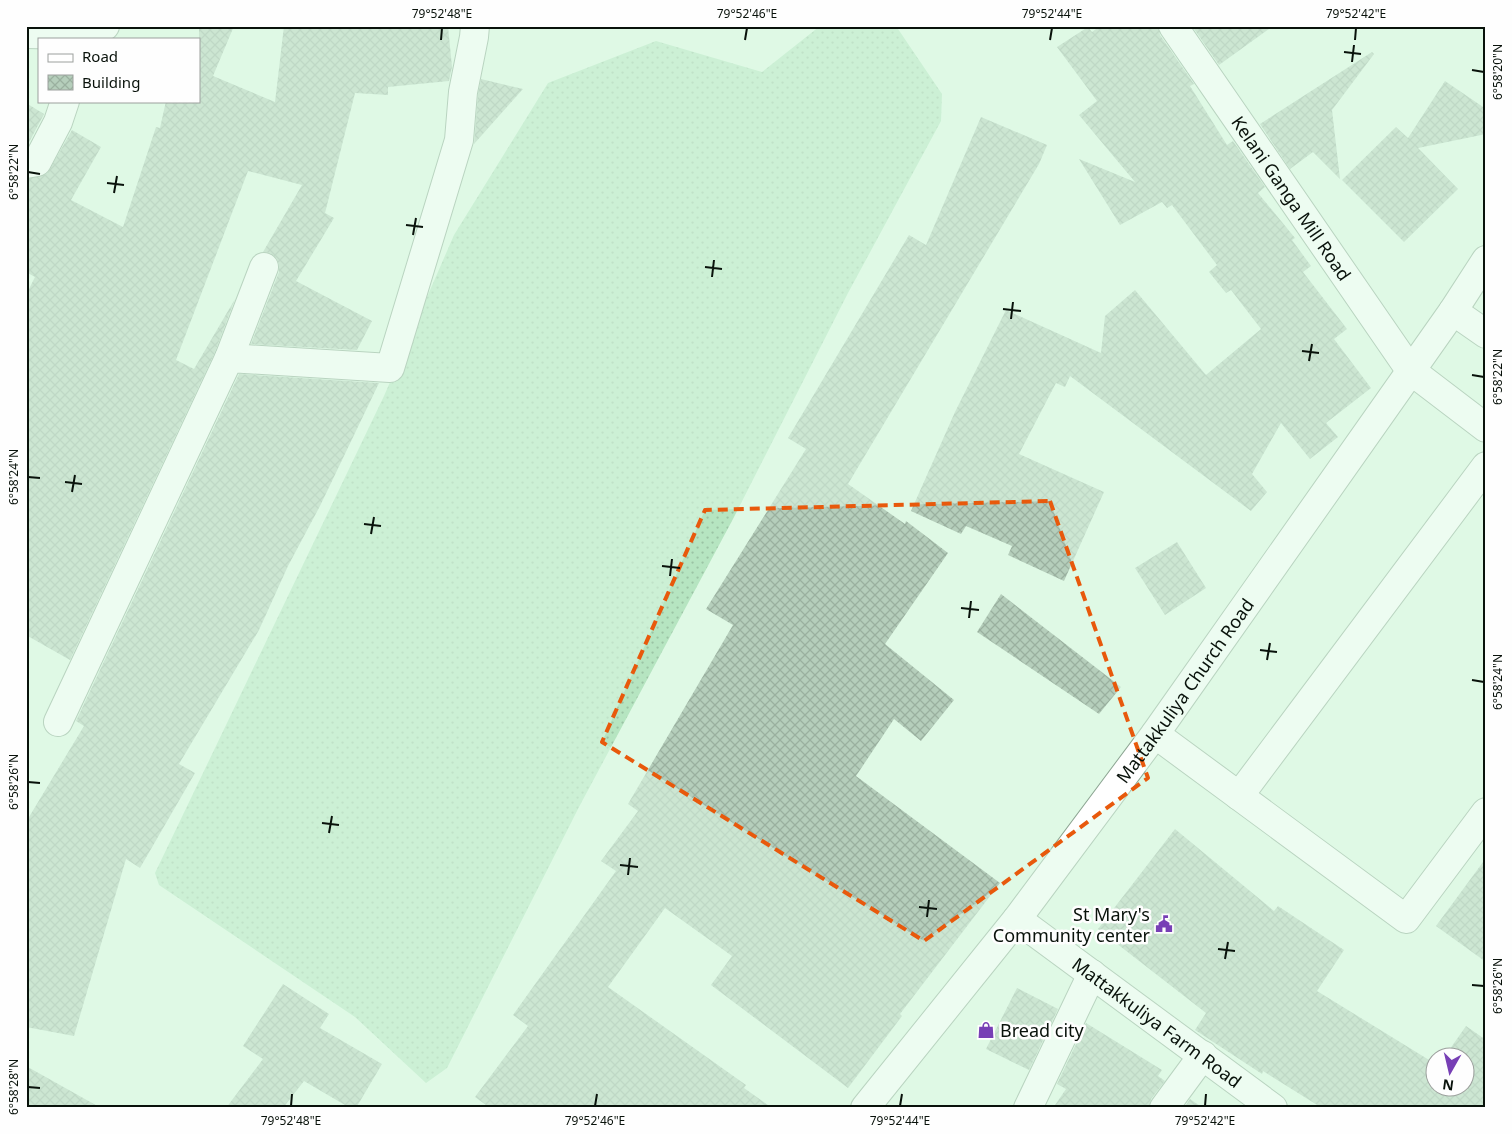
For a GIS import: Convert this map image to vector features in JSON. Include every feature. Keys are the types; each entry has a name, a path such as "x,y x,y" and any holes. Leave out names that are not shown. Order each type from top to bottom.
{"street":[{"path":"26,34 73,37 105,26"},
{"path":"229,358 390,368 459,140 463,92 475,26"},
{"name":"Kelani Ganga Mill Road","path":"1173,26 1410,370 1486,428"},
{"path":"26,164 37,162 58,122 65,102"},
{"name":"Mattakkuliya Church Road","path":"865,1108 1017,919 1155,734 1453,311 1486,260"},
{"path":"58,722 229,358 264,267"},
{"path":"1453,311 1486,334"},
{"path":"1239,796 1486,466"},
{"path":"1155,734 1406,919 1486,812"},
{"name":"Mattakkuliya Farm Road","path":"1017,919 1274,1108"},
{"path":"1028,1108 1092,974"},
{"path":"1164,1108 1203,1055"}],"highlighted area":[{"path":"1050,501 1148,778 924,941 602,742 705,510"}],"green space":[{"path":"820,26 896,26 942,94 941,121 848,293 733,519 579,807 447,1068 426,1083 355,1017 159,885 155,873 384,396 454,235 548,83 656,41 762,72"}],"building":[{"path":"199,26 234,26 213,76 275,102 284,26 448,26 452,67 449,81 388,87 388,95 355,93 325,213 334,218 296,281 372,321 357,350 251,344 279,272 279,264 276,258 270,253 263,252 302,185 248,171 176,360 194,369 235,299 215,352 70,660 26,635 26,295 35,277 26,272 26,179 47,174 72,130 101,147 71,200 123,227 156,127 160,128 166,102 200,102"},
{"path":"1100,26 1158,26 1160,35 1194,84 1190,86 1227,145 1233,141 1265,187 1258,193 1295,238 1292,240 1311,266 1303,272 1347,329 1334,339 1371,388 1326,423 1338,437 1310,459 1281,423 1252,474 1267,492 1251,511 1070,376 1065,387 1056,383 1019,454 1104,492 1064,581 1008,555 1012,546 966,526 961,534 911,511 955,412 1006,310 1101,353 1105,316 1135,290 1206,375 1261,329 1231,290 1226,293 1209,272 1217,265 1172,205 1167,208 1162,202 1120,225 1079,159 1135,182 1079,115 1097,101 1057,47 1088,27 1092,32"},
{"path":"1192,26 1273,26 1219,65"},
{"path":"1372,52 1374,54 1332,110 1340,179 1313,152 1290,169 1260,124"},
{"path":"481,79 523,89 474,144 478,94"},
{"path":"1445,81 1486,109 1486,134 1418,148 1458,189 1404,242 1342,180 1396,127 1408,138"},
{"path":"26,103 44,114 26,148"},
{"path":"981,117 1047,145 1039,164 848,484 905,524 906,521 948,553 885,644 954,700 921,741 894,719 856,776 1000,883 900,1014 902,1016 848,1088 711,985 732,956 665,908 608,987 746,1085 744,1088 772,1108 490,1108 475,1097 528,1026 513,1015 616,871 601,861 638,811 628,804 733,625 706,609 806,449 788,438 909,235 926,245"},
{"path":"239,374 379,383 320,506 288,566 259,630 179,764 195,773 140,868 126,859 74,1036 26,1027 26,822 84,726 76,721"},
{"path":"1177,542 1206,588 1165,615 1135,568"},
{"path":"1001,594 1121,687 1099,714 977,632"},
{"path":"1175,829 1274,911 1278,906 1344,950 1317,991 1424,1057 1424,1096 1474,1096 1474,1046 1452,1046 1466,1026 1486,1040 1486,1108 1322,1108 1263,1071 1262,1074 1195,1030 1206,1013 1098,929"},
{"path":"1486,858 1486,962 1436,926"},
{"path":"283,984 329,1014 320,1028 382,1064 356,1108 350,1108 304,1081 283,1108 226,1108 263,1059 243,1046"},
{"path":"1017,988 1058,1009 1029,1070 986,1049"},
{"path":"1086,1023 1162,1070 1158,1076 1165,1081 1151,1099 1149,1108 1053,1108 1066,1089 1057,1084"},
{"path":"26,1066 101,1108 26,1108"},
{"path":"1190,1099 1203,1108 1184,1108"}],"place":[{"name":"St Mary's Community center","path":"1164,924"},
{"name":"Bread city","path":"986,1030"}]}
